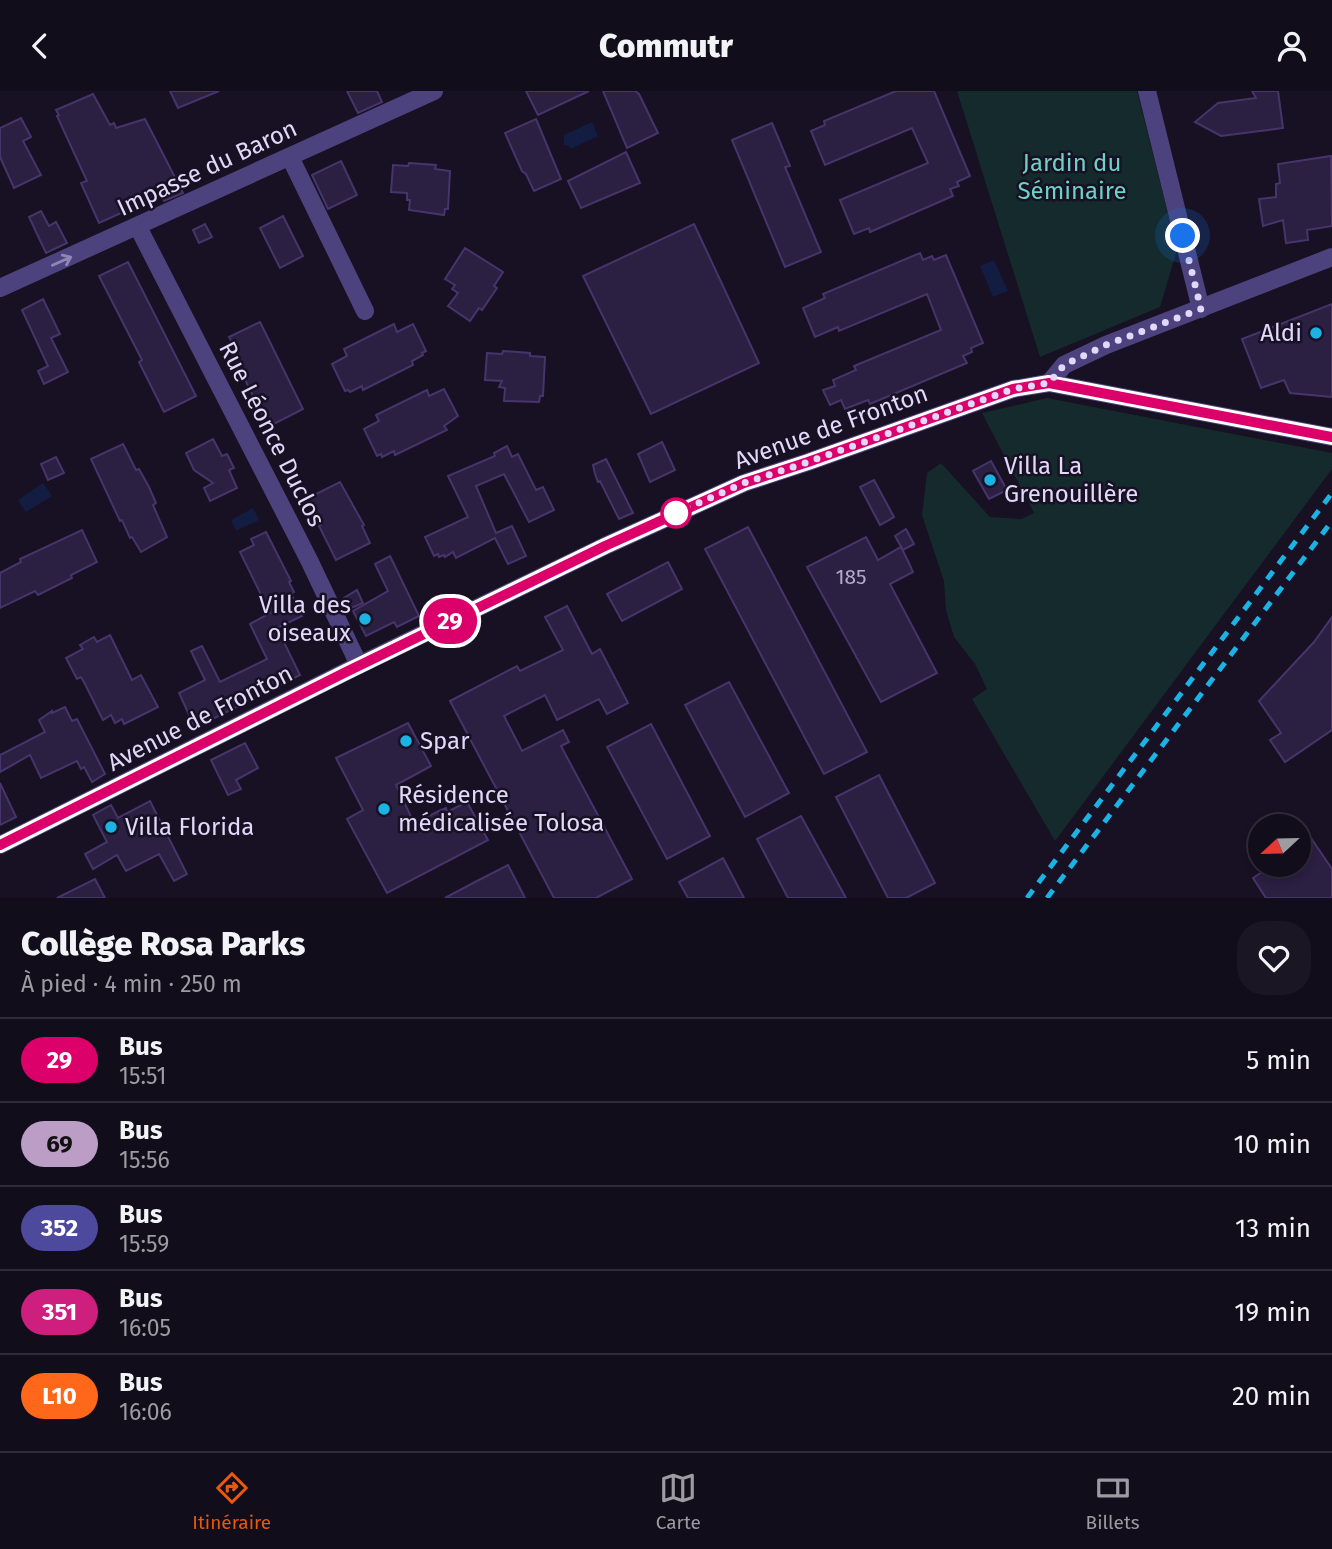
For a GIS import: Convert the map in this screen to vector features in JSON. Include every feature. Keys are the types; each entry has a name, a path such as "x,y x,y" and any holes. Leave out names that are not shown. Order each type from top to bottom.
{"street":[{"name":"Impasse du Baron","path":"0,288 434,91"},
{"path":"1147,91 1201,309"},
{"path":"290,157 365,311"},
{"name":"Rue Léonce Duclos","path":"138,227 309,560 359,665"},
{"path":"1049,383 1064,365 1106,345 1332,257"},
{"name":"Avenue de Fronton","path":"0,845 359,665 595,551 744,483 1013,389 1049,383 1332,437"}],"green space":[{"name":"Jardin du Séminaire","path":"957,91 1137,91 1177,250 1160,307 1040,357"},
{"path":"1047,398 1332,453 1332,469 1055,841 972,699 987,689 975,664 954,637 946,610 944,581 922,515 927,473 941,463 990,517 1021,519 1034,513 982,413"}],"water":[{"path":"592,122 598,136 571,149 564,145 564,135"},
{"path":"994,260 1008,291 993,297 980,266"},
{"path":"43,483 52,496 26,512 18,500"},
{"path":"253,508 259,520 236,531 231,520"}],"building":[{"path":"170,91 219,91 178,108"},
{"path":"347,91 377,91 382,102 358,113"},
{"path":"526,91 589,91 538,115"},
{"path":"603,91 635,91 639,94 658,133 627,148"},
{"path":"896,91 934,91 970,176 957,182 959,186 950,189 953,196 870,232 869,228 854,234 840,200 928,163 912,128 825,165 811,131 825,125 824,121"},
{"path":"1252,91 1278,91 1283,128 1221,136 1195,122 1218,103 1256,98"},
{"path":"93,94 110,125 114,123 116,128 145,119 183,193 164,201 161,195 99,223 81,183 87,181 56,110"},
{"path":"21,118 31,137 23,141 41,175 14,188 0,157 0,128"},
{"path":"536,119 561,179 534,191 505,133"},
{"path":"772,123 790,166 785,167 821,252 785,267 732,140"},
{"path":"626,152 640,183 581,208 568,181"},
{"path":"1331,156 1332,226 1307,230 1308,240 1286,243 1283,220 1263,226 1259,199 1276,197 1276,184 1280,183 1278,164"},
{"path":"341,161 357,195 328,209 312,175"},
{"path":"409,163 436,165 435,169 450,171 448,209 445,209 444,215 409,210 410,200 407,200 407,193 391,192 393,165 408,166"},
{"path":"41,211 49,226 56,222 67,243 46,253 29,217"},
{"path":"283,216 303,256 280,268 260,228"},
{"path":"205,224 212,237 199,243 193,230"},
{"path":"694,224 759,363 651,414 583,276"},
{"path":"465,248 503,272 494,286 497,288 482,310 479,308 470,321 448,306 458,293 452,289 455,285 445,279"},
{"path":"920,253 923,260 932,256 934,260 946,255 983,343 971,348 972,352 963,356 967,363 870,404 868,400 845,409 841,400 830,405 823,390 835,386 833,380 856,370 854,366 941,330 927,294 839,331 838,327 815,337 803,308 825,298 823,294"},
{"path":"128,262 196,396 164,412 139,362 142,360 99,276"},
{"path":"43,299 60,334 51,338 68,372 44,384 38,371 48,366 22,310"},
{"path":"1332,304 1332,397 1290,393 1284,380 1261,388 1242,339"},
{"path":"260,322 303,409 268,427 232,353 237,351 229,337"},
{"path":"394,324 397,332 413,324 426,351 412,361 413,365 363,390 362,386 350,392 345,391 332,364 347,356 344,349"},
{"path":"503,351 545,357 543,396 540,396 539,402 504,401 505,388 499,387 502,381 485,380 487,353 502,354"},
{"path":"444,389 458,416 444,426 447,430 395,455 394,451 382,457 381,454 377,456 364,429 379,421 376,415 427,390 429,396"},
{"path":"213,439 222,456 227,454 234,468 229,470 237,488 210,501 204,488 213,483 194,470 186,453"},
{"path":"662,442 675,470 650,482 638,454"},
{"path":"123,444 136,470 139,469 149,487 156,503 153,505 167,537 141,552 132,537 130,538 122,520 120,521 91,459"},
{"path":"507,446 512,457 518,454 536,490 543,487 554,510 529,522 504,474 476,486 496,533 512,526 526,556 508,564 495,538 456,558 453,552 445,557 439,557 438,554 434,556 425,537 468,517 448,476 495,456 494,453"},
{"path":"56,457 64,473 48,480 41,464"},
{"path":"606,459 633,513 619,519 600,481 598,482 593,465"},
{"name":"Villa La Grenouillère","path":"991,461 1007,490 989,499 973,471"},
{"path":"874,480 894,517 880,525 860,487"},
{"path":"340,482 364,525 362,526 370,543 336,560 308,498"},
{"path":"748,527 867,752 824,774 705,549"},
{"path":"906,529 914,544 903,550 895,536"},
{"path":"82,530 97,562 38,595 35,591 0,608 0,573 21,562 20,559"},
{"path":"266,532 291,581 289,582 294,592 291,594 302,616 277,628 300,675 195,728 179,693 205,680 191,651 202,646 220,682 267,659 250,624 270,613 240,552 254,545 251,539"},
{"path":"866,537 878,560 901,547 913,572 890,584 937,673 881,702 807,567"},
{"path":"390,556 419,616 397,627 394,622 366,636 353,611 388,591 375,564"},
{"path":"668,562 682,589 622,621 607,594"},
{"path":"357,590 363,603 349,609 344,598"},
{"path":"567,606 592,654 600,649 628,703 607,714 599,699 557,720 545,695 504,716 522,751 563,730 569,742 561,746 632,879 596,898 554,898 450,701 517,666 520,671 563,650 545,617"},
{"path":"1332,617 1332,730 1285,762 1270,740 1281,733 1259,701 1314,642"},
{"path":"110,635 132,680 141,675 158,707 124,724 122,719 115,723 111,715 103,720 81,677 77,679 66,658 83,649 80,645 94,637 97,642"},
{"path":"729,682 789,793 745,817 685,705"},
{"path":"65,707 72,721 77,719 105,774 92,782 84,767 81,769 77,761 41,778 30,755 0,772 0,755 45,732 39,720 52,711"},
{"name":"Résidence médicalisée Tolosa","path":"408,723 431,766 396,785 414,823 446,808 447,812 467,802 488,840 387,893 347,819 363,810 336,758"},
{"path":"651,724 710,836 667,859 607,747"},
{"path":"245,743 258,768 236,780 241,789 228,795 211,760"},
{"path":"879,775 935,883 906,898 888,898 836,797"},
{"path":"0,783 16,817 0,825"},
{"path":"150,801 187,874 174,881 159,854 126,871 117,855 93,869 85,854 107,842 93,815 111,805 118,818"},
{"path":"801,816 846,898 788,898 757,839"},
{"path":"1311,838 1332,869 1332,898 1266,898 1253,878 1311,877"},
{"path":"723,858 744,898 688,898 679,882"},
{"path":"508,865 525,898 445,898 475,882"},
{"path":"95,879 105,898 57,898"}],"railway":[{"path":"1027,898 1332,493"},
{"path":"1047,898 1332,521"}],"bus line":[{"name":"29","path":"0,845 380,655 682,510 784,468 808,462 1013,389 1049,383 1332,437"}],"place":[{"name":"Aldi","path":"1316,333"},
{"name":"Villa La Grenouillère","path":"990,480"},
{"name":"Villa des oiseaux","path":"365,619"},
{"name":"Spar","path":"406,741"},
{"name":"Résidence médicalisée Tolosa","path":"384,809"},
{"name":"Villa Florida","path":"111,827"}],"route":[{"path":"676,513 784,468 808,462 1013,389 1049,383 1064,365 1106,345 1201,309 1183,236"}]}
